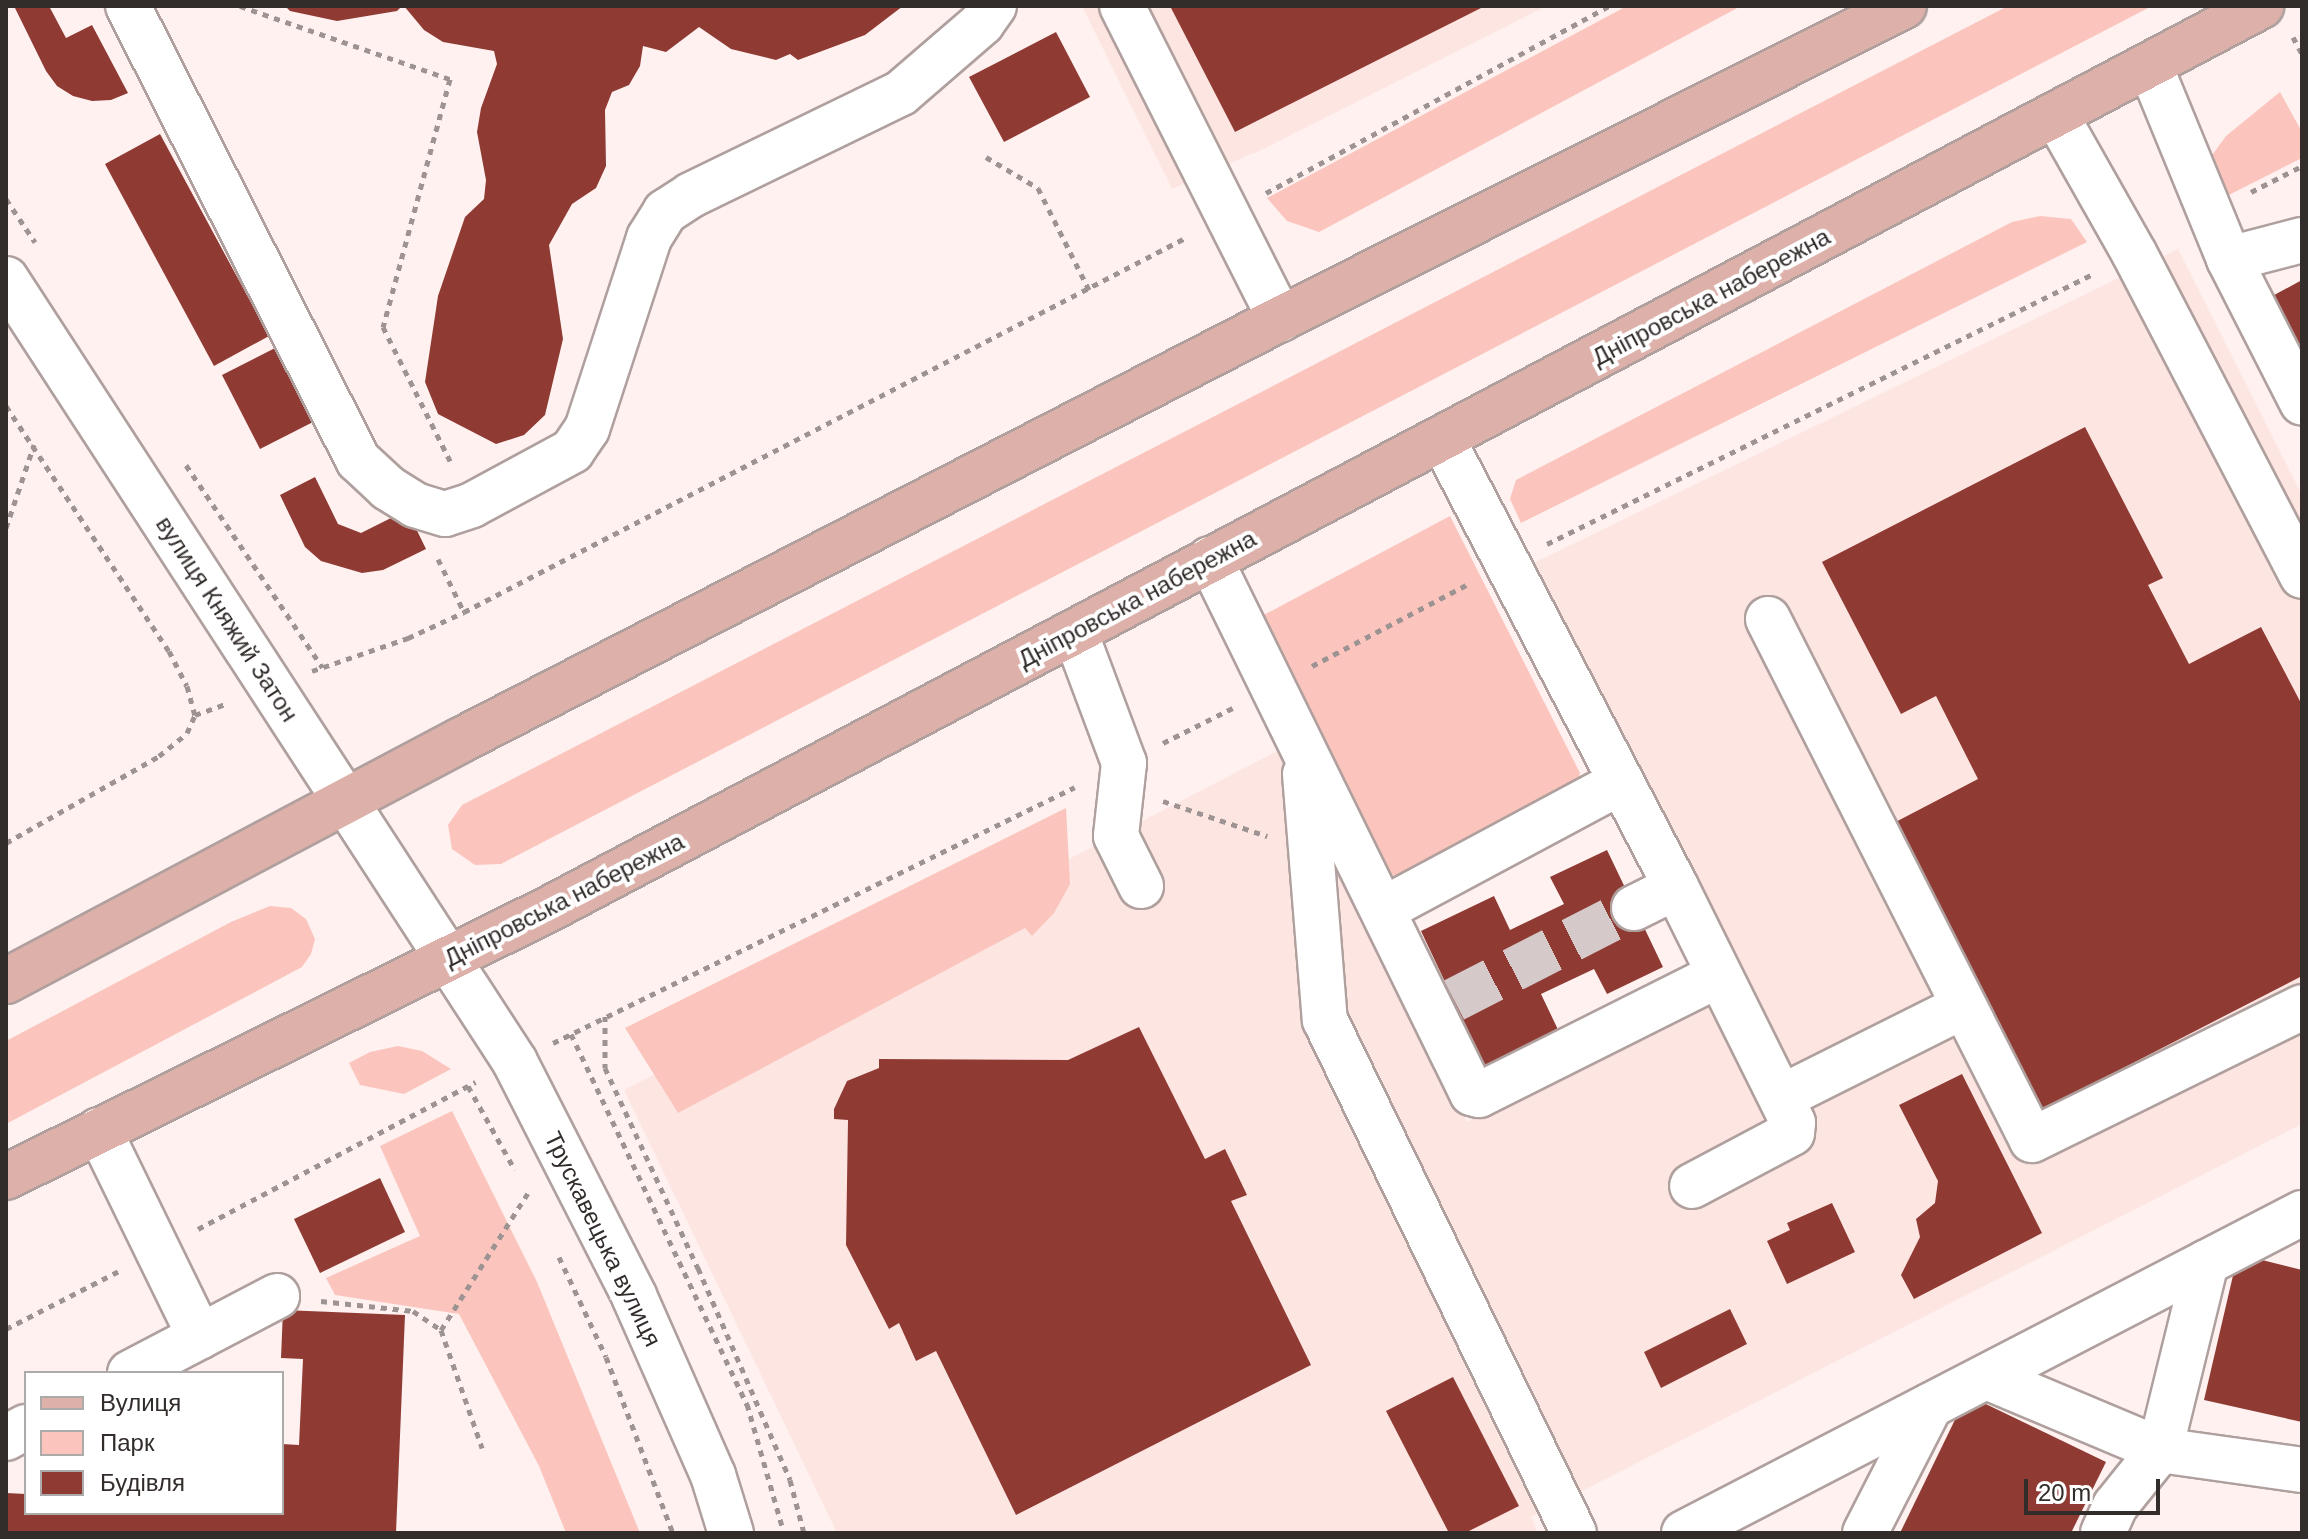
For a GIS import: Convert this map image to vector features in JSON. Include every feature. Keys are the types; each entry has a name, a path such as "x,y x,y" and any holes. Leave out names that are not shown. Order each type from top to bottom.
{"main road":[{"path":"6,981 344,801 1280,319 1904,6"},
{"name":"Дніпровська набережна","path":"6,1177 447,959 793,783 1210,559 2057,117 2261,6"}],"street":[{"path":"128,6 358,460 388,488 415,505 445,514 472,505 572,451 587,429 649,238 665,212 691,195 901,93 982,23 994,6"},
{"path":"1122,6 1280,319"},
{"path":"2150,66 2229,259 2302,402"},
{"path":"2057,117 2134,253 2302,576"},
{"path":"2229,259 2302,240"},
{"name":"вулиця Княжий Затон","path":"6,279 447,959"},
{"path":"1442,438 1676,887 1793,1123 1792,1133 1692,1186"},
{"path":"1210,559 1384,909 1443,1006 1472,1093 1479,1095 1719,975"},
{"path":"1768,619 2032,1140 2302,1007"},
{"path":"1075,632 1124,763 1116,836 1141,886"},
{"path":"1302,748 1314,851 1325,1020 1574,1533"},
{"path":"1384,909 1621,782"},
{"path":"1634,908 1676,887"},
{"name":"Трускавецька вулиця","path":"447,959 515,1062 634,1296 713,1475 731,1533"},
{"path":"1782,1097 1964,1006"},
{"path":"99,1130 200,1337"},
{"path":"1713,1529 1930,1406 2206,1263 2292,1226"},
{"path":"2103,1533 2115,1506 2160,1450 2206,1263"},
{"path":"134,1371 277,1296"},
{"path":"1989,1378 2160,1450 2302,1470"},
{"path":"1865,1533 1930,1406"},
{"path":"6,1438 24,1428"}],"path":[{"path":"240,6 450,79 383,327 472,505 436,555 464,612"},
{"path":"195,715 408,638 464,612 1089,290 1609,6"},
{"path":"986,157 1038,188 1089,290"},
{"path":"6,406 169,651 187,686 195,715 187,733 159,756 6,843"},
{"path":"6,528 34,444"},
{"path":"1124,763 1155,799 1314,851"},
{"path":"605,1016 605,1068 698,1268 790,1480 804,1533"},
{"path":"571,1034 747,1404 784,1533"},
{"path":"468,1086 534,1206"},
{"path":"441,1330 528,1193"},
{"path":"554,1245 606,1357 673,1533"},
{"path":"277,1296 413,1311 441,1330 482,1448"}],"shaded area":[{"path":"1082,6 1547,6 1261,150 1172,189"},
{"path":"2178,249 2302,495 2302,1124 1531,1517 1538,1533 837,1533 624,1090 1285,747 1467,1122 1742,978 1534,563"}],"green space":[{"path":"1627,6 1741,6 1319,232 1287,221 1267,198"},
{"path":"2008,6 2152,6 501,864 475,865 452,849 448,825 462,805"},
{"path":"2280,92 2302,132 2302,158 2223,198 2207,162 2226,136"},
{"path":"2040,216 2071,219 2087,242 1521,523 1510,499 1516,480 2012,222"},
{"path":"1450,516 1580,773 1574,800 1418,880 1388,874 1258,618"},
{"path":"1066,808 1070,884 1054,913 1032,936 1025,928 678,1113 625,1028"},
{"path":"270,906 291,908 306,919 315,939 311,954 302,967 6,1124 6,1041 231,922"},
{"path":"398,1046 422,1051 451,1069 404,1094 360,1085 349,1063 370,1052"},
{"path":"452,1111 537,1282 640,1533 566,1533 539,1466 459,1314 335,1295 326,1278 420,1236 380,1146"}],"building":[{"path":"14,6 49,6 66,38 92,25 128,93 111,100 92,101 73,96 57,86 46,71"},
{"path":"285,6 402,6 397,11 337,21 290,11"},
{"path":"404,6 903,6 865,35 798,60 790,54 776,60 731,49 699,27 666,52 643,46 640,66 629,85 612,92 605,110 606,166 596,188 572,204 549,245 563,339 545,415 524,435 496,444 438,414 425,382 438,296 465,217 484,199 486,180 477,132 481,108 497,64 494,51 443,42 424,30"},
{"path":"1170,6 1485,6 1235,132"},
{"path":"1056,32 1090,97 1004,142 969,77"},
{"path":"160,134 269,336 214,366 105,164"},
{"path":"2302,280 2302,372 2265,300"},
{"path":"277,347 315,421 260,449 222,375"},
{"path":"2085,427 2163,578 2148,585 2189,664 2261,627 2302,705 2302,976 2034,1114 1886,827 1978,779 1936,696 1901,714 1822,562"},
{"path":"315,477 338,524 361,533 407,510 426,549 383,570 362,573 321,561 305,547 280,495"},
{"path":"1607,850 1663,967 1607,994 1594,969 1541,994 1562,1038 1488,1073 1421,931 1494,896 1510,930 1564,904 1550,877"},
{"path":"1139,1027 1205,1159 1225,1149 1247,1195 1231,1201 1311,1365 1016,1515 936,1351 916,1361 899,1323 889,1329 846,1245 848,1120 834,1119 834,1109 847,1081 879,1068 879,1059 1068,1060"},
{"path":"1962,1074 2042,1233 1914,1299 1901,1275 1920,1237 1916,1219 1935,1203 1938,1181 1899,1105"},
{"path":"380,1178 405,1232 320,1273 294,1219"},
{"path":"1832,1203 1855,1252 1787,1284 1767,1241 1790,1230 1787,1223"},
{"path":"2238,1254 2302,1270 2302,1422 2204,1400"},
{"path":"1730,1309 1747,1344 1661,1388 1644,1352"},
{"path":"283,1310 405,1315 396,1533 6,1533 6,1493 24,1494 24,1515 284,1515 284,1444 299,1445 303,1359 281,1358"},
{"path":"1453,1377 1519,1506 1465,1533 1449,1533 1386,1411"},
{"path":"1967,1395 2106,1462 2071,1533 1900,1533"}],"tunnel":[{"path":"1454,1000 1634,908"}]}
